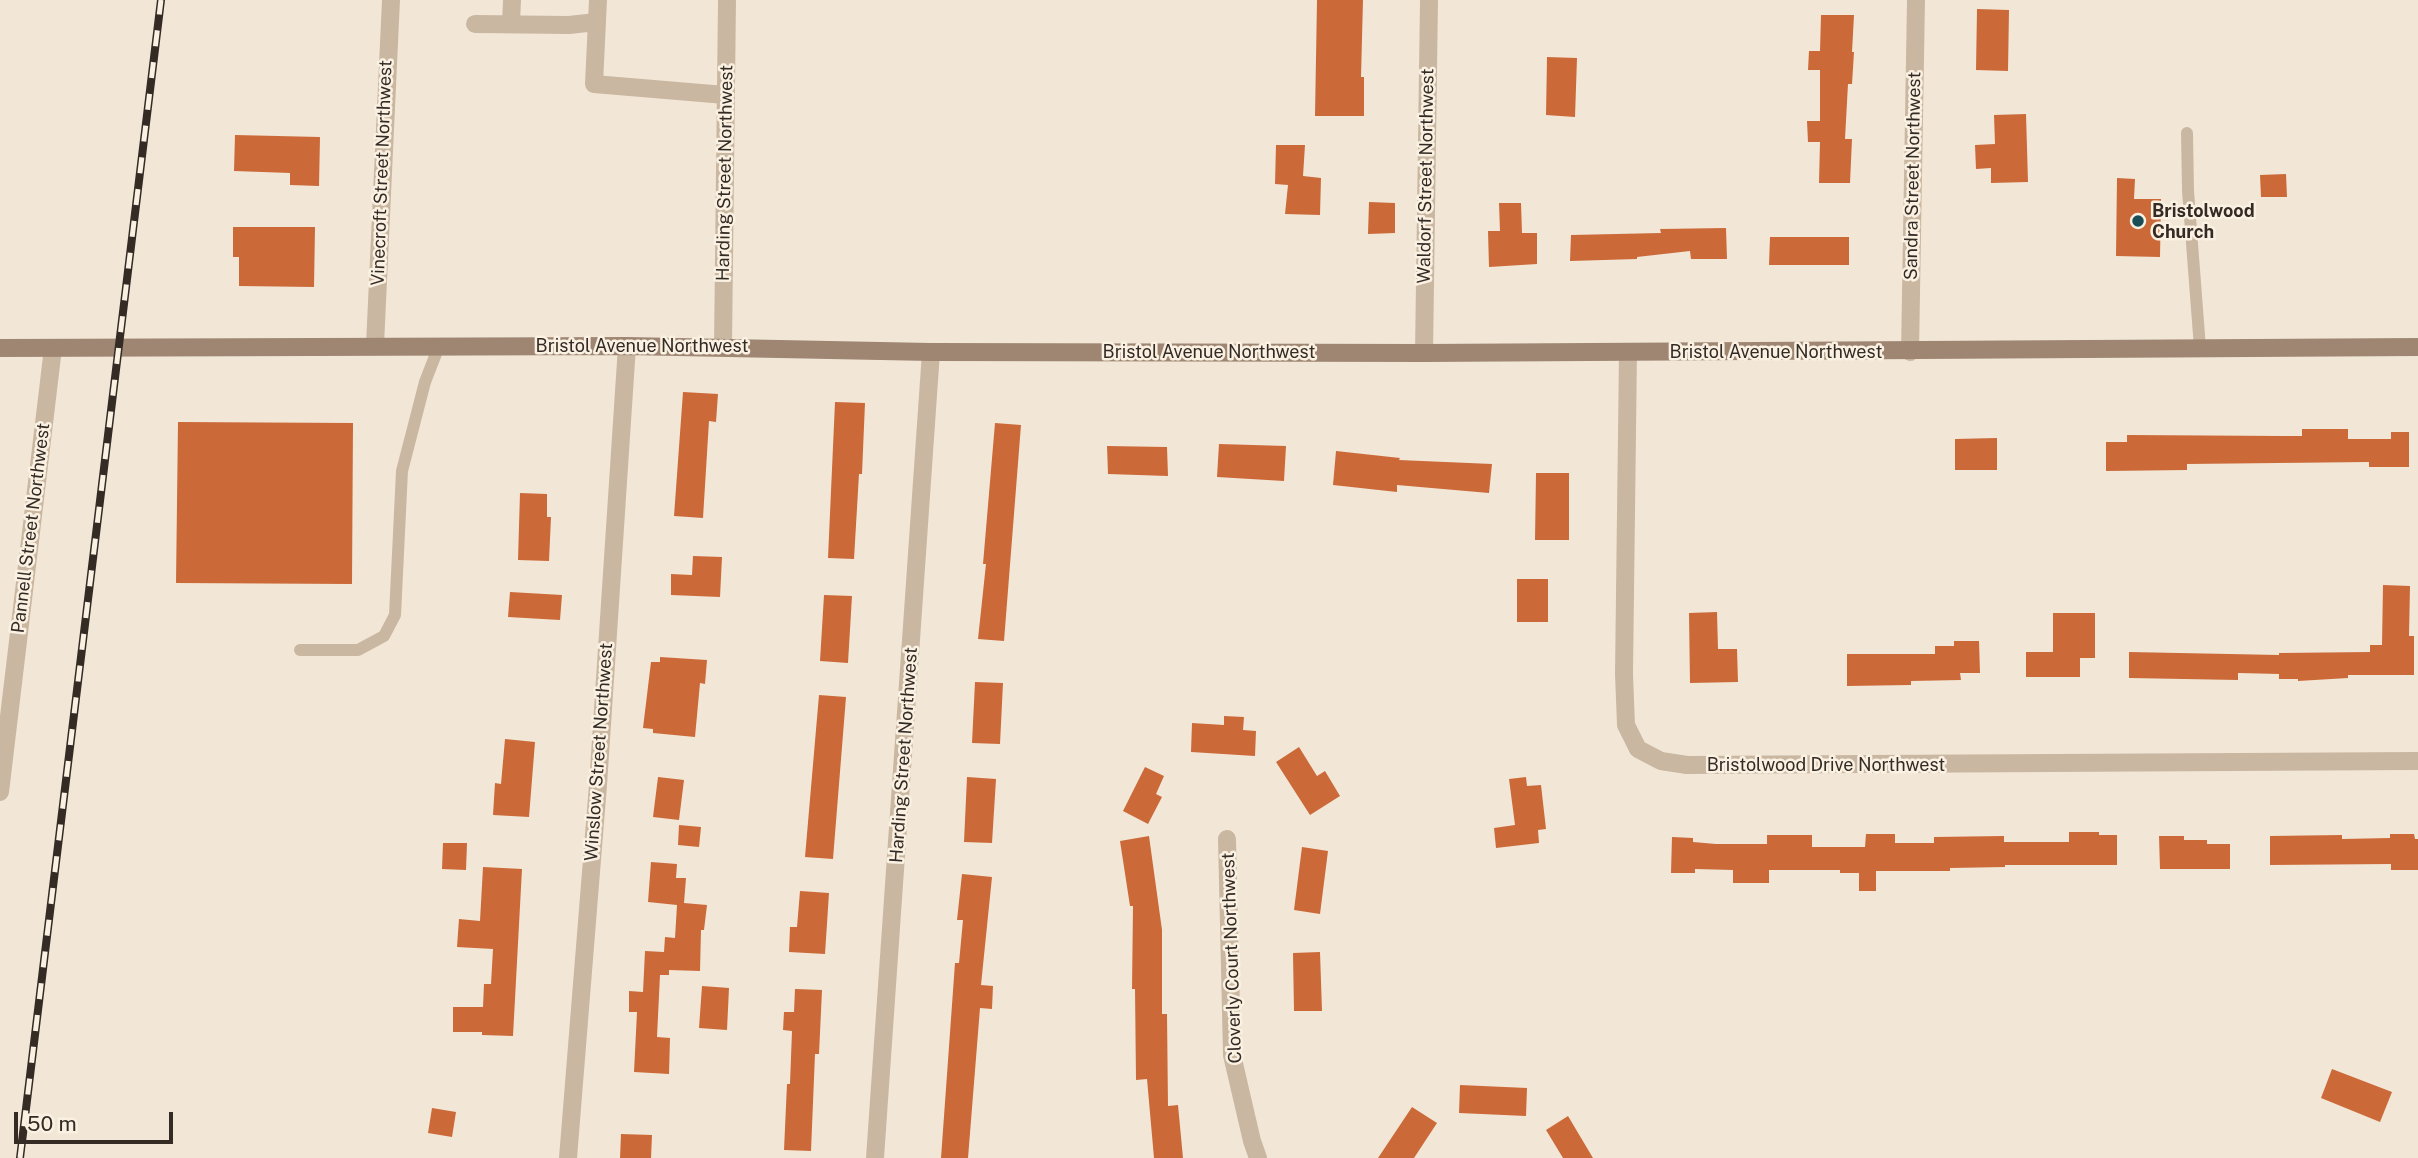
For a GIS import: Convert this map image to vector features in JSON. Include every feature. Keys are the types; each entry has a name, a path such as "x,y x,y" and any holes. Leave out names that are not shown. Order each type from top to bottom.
{"street":[{"name":"Vinecroft Street Northwest","path":"375,345 391,0"},
{"path":"511,24 512,0"},
{"path":"598,0 594,84 725,95"},
{"name":"Harding Street Northwest","path":"723,346 727,0"},
{"name":"Waldorf Street Northwest","path":"1424,353 1429,0"},
{"name":"Sandra Street Northwest","path":"1910,352 1916,0"},
{"path":"475,24 569,25 596,22"},
{"name":"Winslow Street Northwest","path":"568,1158 598,785 627,346"},
{"name":"Bristol Avenue Northwest","path":"0,348 723,346 931,352 1424,353 2418,347"},
{"name":"Pannell Street Northwest","path":"0,792 6,694 53,348"},
{"name":"Harding Street Northwest","path":"875,1158 931,352"},
{"name":"Bristolwood Drive Northwest","path":"1628,352 1624,674 1626,725 1638,750 1661,761 1687,765 2418,761"},
{"name":"Cloverly Court Northwest","path":"1227,839 1232,1055 1258,1158"}],"lane":[{"path":"2187,134 2188,191 2200,348"},
{"path":"300,650 358,650 384,636 394,615 402,471 425,382 439,346"}],"building":[{"path":"1317,0 1363,0 1361,77 1364,77 1364,116 1315,116"},
{"path":"1977,9 2009,10 2008,71 1976,70"},
{"path":"1821,15 1854,15 1852,84 1848,84 1845,139 1852,139 1850,183 1819,183 1820,142 1808,142 1807,121 1820,121 1820,70 1808,70 1809,51 1820,51"},
{"path":"1547,57 1577,58 1575,117 1546,115"},
{"path":"2026,114 2028,182 1991,183 1991,168 1976,169 1975,145 1995,144 1994,115"},
{"path":"235,135 320,137 319,186 290,185 290,173 234,171"},
{"path":"1276,145 1305,145 1303,176 1321,178 1320,215 1285,214 1288,185 1275,184"},
{"path":"2286,174 2287,197 2261,197 2260,175"},
{"name":"Bristolwood Church","path":"2117,178 2135,179 2134,199 2161,199 2160,257 2116,256"},
{"path":"1369,202 1395,203 1395,233 1368,234"},
{"path":"1499,203 1521,203 1522,233 1537,233 1537,264 1489,267 1488,231 1500,231"},
{"path":"233,227 315,227 314,287 239,286 239,257 233,257"},
{"path":"1726,228 1727,259 1691,259 1690,251 1637,259 1570,261 1571,235"},
{"path":"1770,237 1849,237 1849,265 1769,265"},
{"path":"683,392 718,394 716,422 709,421 703,518 674,516"},
{"path":"835,402 865,403 854,559 828,558"},
{"path":"178,422 353,423 352,584 176,583"},
{"path":"995,423 1021,425 1004,641 978,639"},
{"path":"2302,429 2348,429 2348,439 2391,439 2391,432 2409,432 2409,467 2369,467 2369,462 2187,464 2187,470 2106,471 2106,442 2127,442 2127,435 2302,436"},
{"path":"1997,438 1997,470 1955,470 1955,439"},
{"path":"1219,444 1286,446 1284,481 1217,477"},
{"path":"1107,446 1167,447 1168,476 1108,474"},
{"path":"1336,451 1400,458 1399,460 1492,464 1489,493 1397,485 1397,492 1333,485"},
{"path":"1536,473 1569,473 1569,540 1535,540"},
{"path":"520,493 547,494 547,517 551,517 549,561 518,560"},
{"path":"693,556 722,557 720,597 671,595 671,574 692,575"},
{"path":"1517,579 1548,579 1548,622 1517,622"},
{"path":"2383,585 2410,586 2409,636 2414,636 2414,675 2348,675 2348,678 2298,681 2279,679 2279,674 2238,673 2238,680 2129,678 2129,652 2279,655 2370,652 2370,645 2382,645"},
{"path":"510,592 562,595 560,620 508,617"},
{"path":"824,595 852,596 848,663 820,661"},
{"path":"1717,612 1718,649 1737,649 1738,682 1690,683 1689,613"},
{"path":"2053,613 2095,613 2095,658 2080,658 2080,677 2026,677 2026,652 2053,652"},
{"path":"1954,641 1979,641 1980,673 1960,673 1961,680 1911,681 1911,685 1847,686 1847,654 1935,654 1935,646 1954,646"},
{"path":"660,657 707,660 705,684 700,683 695,737 653,733 653,729 643,728 651,662 660,662"},
{"path":"975,682 1003,683 1000,744 972,743"},
{"path":"819,695 846,697 833,859 805,857"},
{"path":"1224,716 1244,717 1243,730 1256,731 1255,756 1191,752 1192,723 1224,725"},
{"path":"505,739 535,742 529,817 493,815 495,783 501,784"},
{"path":"1299,747 1317,776 1325,771 1340,796 1310,815 1276,762"},
{"path":"1145,767 1164,776 1156,794 1162,797 1148,824 1123,811"},
{"path":"658,777 684,780 679,820 653,817"},
{"path":"967,777 996,779 992,843 964,842"},
{"path":"1526,777 1527,786 1541,785 1546,829 1538,830 1539,843 1496,848 1494,828 1515,825 1509,779"},
{"path":"679,825 701,827 699,847 678,845"},
{"path":"2069,832 2117,835 2117,865 2005,865 1950,868 1950,871 1876,871 1876,891 1859,891 1859,873 1840,873 1840,870 1769,870 1769,883 1733,883 1733,870 1695,869 1695,873 1671,873 1672,837 1693,838 1693,842 1716,844 1767,844 1767,835 1812,835 1812,847 1865,847 1866,834 1895,834 1895,843 1934,843 1934,837 2004,836 2004,842 2069,842"},
{"path":"2390,834 2414,834 2415,839 2418,839 2418,870 2391,870 2391,864 2270,865 2270,836 2342,835 2342,839 2390,838"},
{"path":"1149,836 1162,930 1162,1014 1167,1014 1168,1106 1178,1105 1183,1158 1154,1158 1147,1079 1136,1080 1135,989 1132,989 1133,906 1130,906 1120,841"},
{"path":"2159,836 2184,836 2184,840 2207,840 2207,844 2230,844 2230,869 2160,869"},
{"path":"443,843 467,843 466,870 442,869"},
{"path":"1302,847 1328,851 1320,914 1294,910"},
{"path":"651,862 677,864 676,878 686,878 684,903 707,905 704,930 701,930 700,971 669,970 669,975 660,975 657,1037 670,1038 669,1074 634,1072 637,1012 629,1012 629,991 643,992 645,951 664,952 665,937 675,938 677,905 648,902"},
{"path":"483,867 522,869 513,1036 453,1032 453,1007 483,1007 484,984 491,984 493,949 457,947 459,919 480,921"},
{"path":"962,874 992,877 981,985 993,986 992,1009 980,1008 968,1158 941,1158 955,963 959,963 963,920 957,920"},
{"path":"800,891 829,893 825,954 789,952 790,927 797,927"},
{"path":"1320,952 1322,1011 1294,1011 1293,953"},
{"path":"702,986 729,988 727,1030 699,1028"},
{"path":"795,989 822,990 819,1054 815,1054 811,1151 784,1150 792,1031 783,1030 784,1012 794,1012"},
{"path":"2332,1069 2392,1092 2380,1122 2321,1098"},
{"path":"1460,1085 1527,1088 1526,1116 1459,1113"},
{"path":"1412,1107 1437,1123 1414,1158 1378,1158"},
{"path":"432,1108 456,1112 452,1137 428,1133"},
{"path":"1568,1116 1593,1158 1563,1158 1546,1130"},
{"path":"621,1134 652,1135 651,1158 620,1158"}],"railway":[{"path":"20,1158 161,0"}],"place":[{"name":"Bristolwood Church","path":"2138,221"}]}
